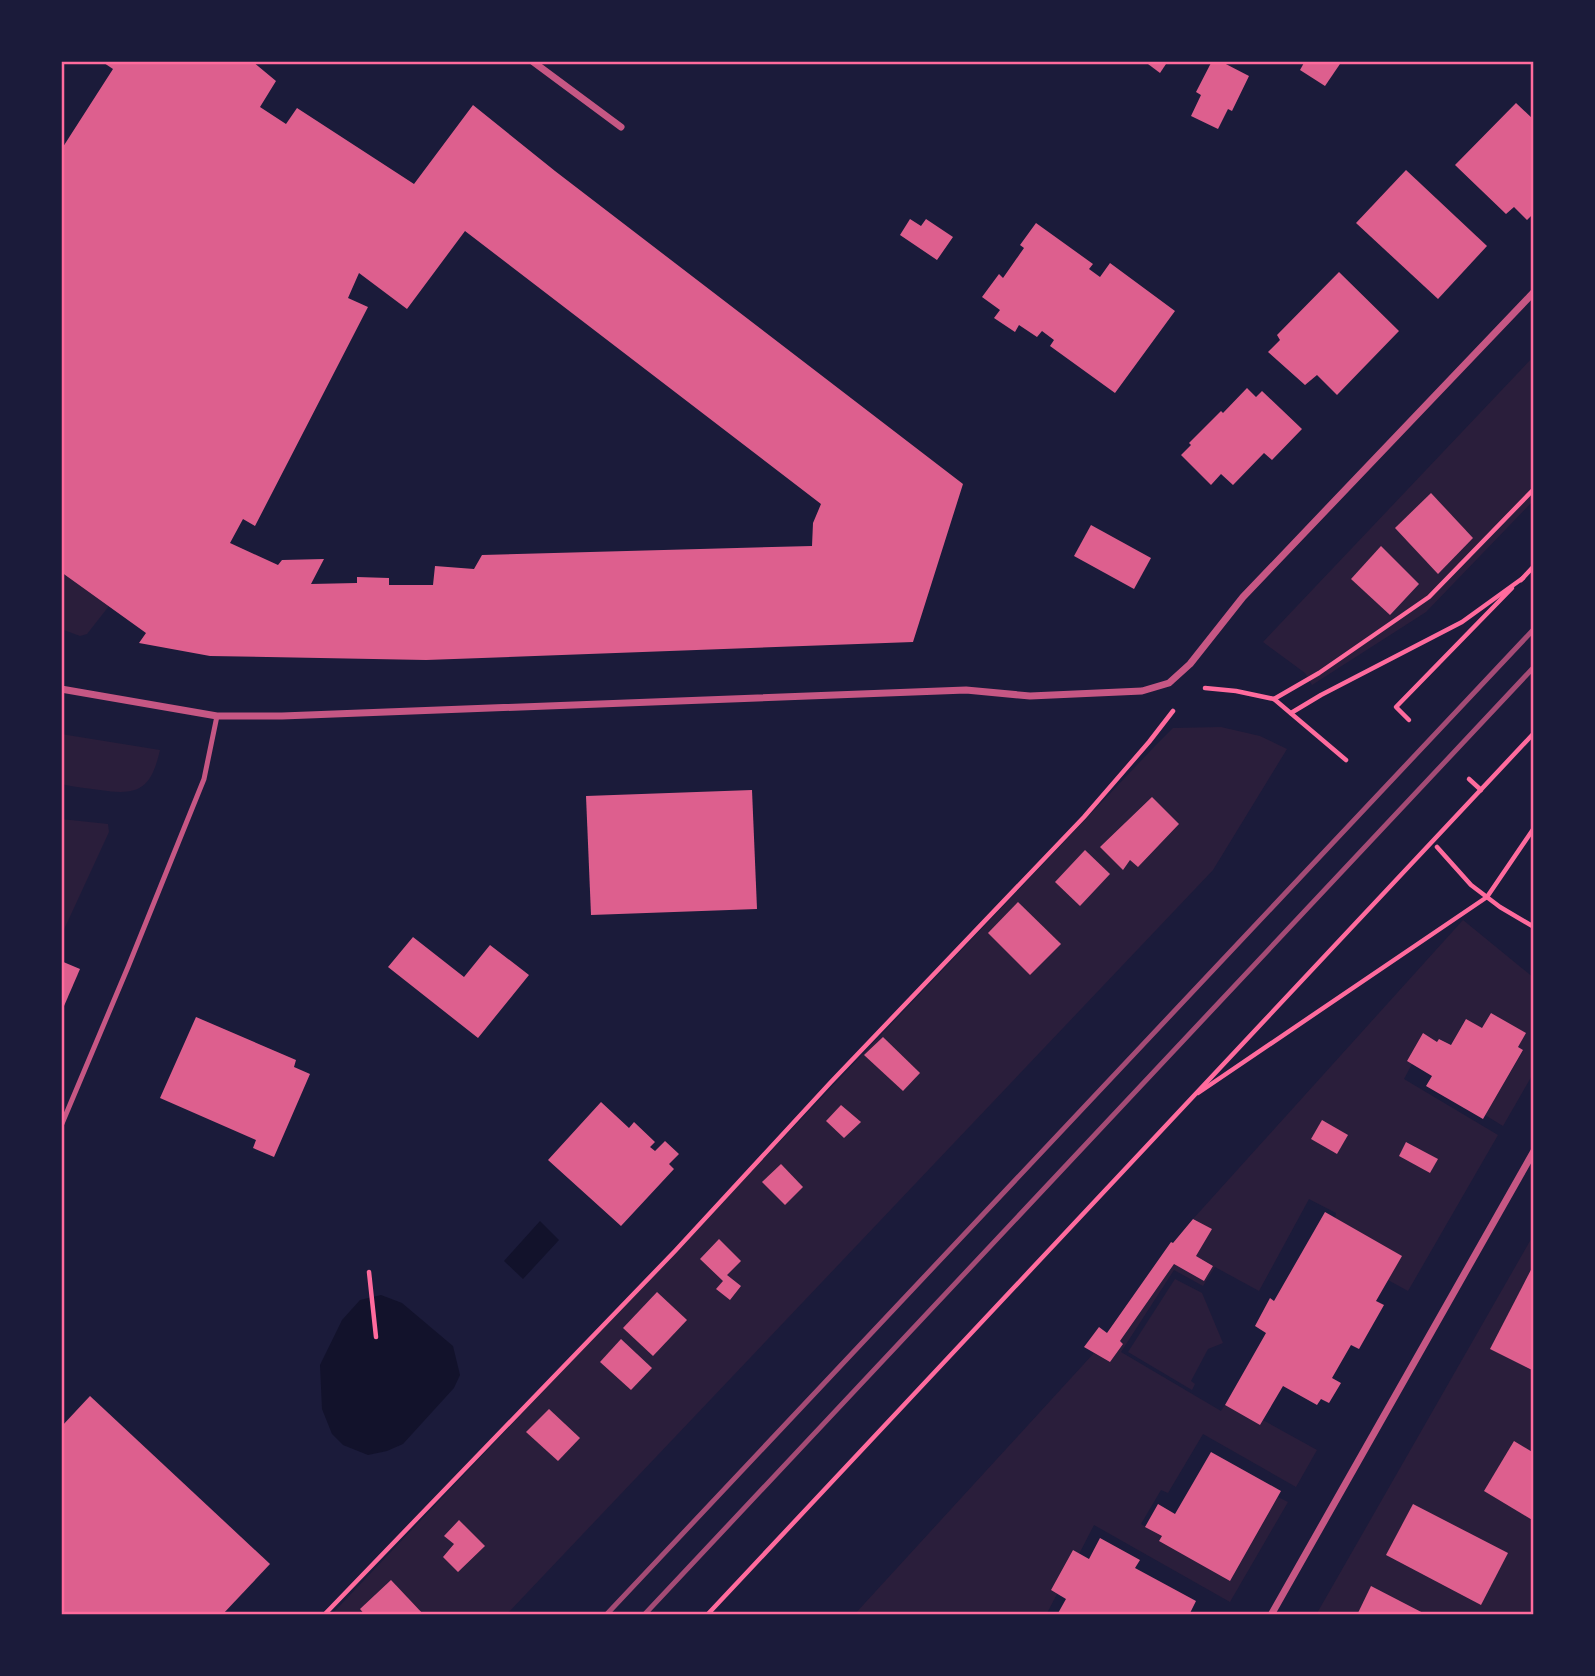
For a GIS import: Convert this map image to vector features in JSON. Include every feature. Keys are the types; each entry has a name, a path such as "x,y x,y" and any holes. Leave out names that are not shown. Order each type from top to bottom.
{"street":[{"path":"533,61 621,127"},
{"path":"61,689 217,716 282,716 966,690 1030,696 1142,691 1169,683 1191,664 1243,597 1534,292"},
{"path":"1271,1615 1534,1151"}],"lane":[{"path":"61,1126 204,779 217,716"}],"path":[{"path":"1274,699 1319,673 1429,597 1534,489"},
{"path":"1409,720 1396,707 1534,566"},
{"path":"1291,713 1462,622 1523,578"},
{"path":"1169,683 1236,691 1274,699 1346,760"},
{"path":"324,1615 666,1261 831,1082 1084,817 1176,707"},
{"path":"707,1615 1534,733"},
{"path":"1469,779 1481,790"},
{"path":"1192,1098 1488,897 1534,828"},
{"path":"1437,847 1471,885 1534,928"},
{"path":"369,1272 376,1337"}],"shaded area":[{"path":"1534,356 1534,500 1426,612 1312,685 1305,673 1263,642"},
{"path":"61,572 109,606 87,634 80,636 61,629"},
{"path":"1221,727 1260,736 1287,749 1213,870 506,1615 331,1615 1173,728"},
{"path":"61,734 160,750 152,774 141,787 134,790 113,792 71,786 61,784"},
{"path":"61,819 108,824 109,832 61,936"},
{"path":"1463,920 1534,978 1534,1072 1503,1126 1485,1115 1523,1051 1518,1047 1525,1033 1491,1013 1482,1028 1465,1020 1451,1045 1440,1039 1437,1042 1423,1033 1407,1061 1412,1064 1404,1079 1498,1135 1408,1291 1388,1280 1401,1256 1335,1218 1336,1213 1309,1199 1259,1291 1215,1267 1203,1286 1174,1270 1121,1352 1221,1411 1225,1405 1260,1425 1263,1420 1317,1450 1296,1487 1203,1434 1168,1493 1161,1490 1141,1524 1162,1536 1159,1541 1230,1581 1278,1497 1288,1502 1230,1602 1094,1525 1079,1554 1073,1550 1051,1590 1057,1594 1046,1615 854,1615 1094,1353 1110,1361 1123,1344 1120,1341 1174,1264 1204,1281 1213,1266 1196,1256 1211,1229 1193,1219","holes":["1322,1121 1347,1135 1337,1154 1311,1139","1407,1142 1437,1159 1430,1173 1399,1156"]},
{"path":"540,1221 559,1240 523,1279 504,1261"},
{"path":"1534,1234 1534,1615 1316,1615"},
{"path":"1175,1279 1202,1293 1223,1343 1208,1349 1191,1381 1195,1384 1192,1390 1128,1352"},
{"path":"381,1295 402,1303 453,1346 460,1375 454,1388 403,1444 368,1455 343,1445 332,1434 322,1409 320,1365 342,1320 360,1300"}],"building":[{"path":"101,61 252,61 276,81 260,107 286,124 297,108 414,184 473,105 963,484 913,642 426,660 210,656 139,643 146,633 61,572 61,150 113,69","holes":["465,231 821,504 813,523 812,546 482,555 474,569 435,566 433,585 389,585 389,578 357,577 357,583 311,584 324,559 282,560 278,565 230,543 243,519 255,526 368,307 348,298 359,273 407,309"]},
{"path":"1144,61 1168,61 1160,73"},
{"path":"1212,61 1220,61 1249,76 1232,111 1228,109 1218,129 1191,116 1201,95 1196,92"},
{"path":"1305,61 1342,61 1325,86 1300,70"},
{"path":"1516,103 1534,120 1534,187 1531,190 1534,192 1534,213 1527,220 1514,207 1506,214 1455,165"},
{"path":"1406,170 1487,246 1438,299 1356,223"},
{"path":"910,219 921,226 926,219 953,237 937,260 900,235"},
{"path":"1036,223 1093,264 1089,269 1100,277 1110,263 1175,311 1115,393 1050,346 1054,340 1042,331 1037,337 1019,325 1015,332 994,318 1000,310 982,297 999,274 1003,278 1024,248 1020,245"},
{"path":"1339,272 1399,331 1337,395 1317,375 1305,385 1268,352 1280,340 1277,335"},
{"path":"1247,388 1256,397 1262,391 1302,429 1272,460 1264,453 1233,485 1221,474 1211,485 1181,455 1191,445 1189,443"},
{"path":"1431,493 1473,538 1438,574 1395,528"},
{"path":"1091,525 1151,558 1134,589 1074,556"},
{"path":"1381,546 1419,584 1390,615 1351,579"},
{"path":"752,790 757,909 591,915 586,796"},
{"path":"1152,797 1179,824 1138,867 1130,860 1123,870 1100,847"},
{"path":"1085,850 1110,874 1080,906 1055,882"},
{"path":"1018,902 1061,944 1030,975 988,933"},
{"path":"413,937 464,977 490,945 529,975 478,1038 388,967"},
{"path":"61,961 80,969 61,1013"},
{"path":"1491,1013 1526,1033 1518,1047 1523,1050 1483,1119 1426,1086 1432,1076 1407,1061 1423,1033 1437,1042 1439,1039 1451,1045 1466,1019 1482,1028"},
{"path":"196,1017 296,1060 294,1067 310,1074 274,1157 253,1148 256,1140 160,1098"},
{"path":"883,1037 920,1073 903,1091 864,1055"},
{"path":"601,1102 629,1128 634,1122 655,1142 650,1147 655,1151 665,1141 679,1154 669,1164 674,1169 621,1226 548,1160"},
{"path":"841,1105 861,1122 844,1138 826,1121"},
{"path":"1322,1120 1348,1135 1337,1154 1311,1139"},
{"path":"1406,1142 1438,1159 1430,1173 1399,1156"},
{"path":"781,1164 803,1187 785,1205 762,1182"},
{"path":"1325,1212 1402,1256 1376,1301 1384,1305 1359,1349 1351,1345 1332,1378 1341,1383 1329,1403 1321,1399 1317,1405 1283,1386 1260,1425 1225,1405 1266,1333 1255,1326 1270,1298 1274,1301"},
{"path":"1193,1219 1212,1229 1196,1256 1213,1266 1204,1281 1174,1264 1120,1341 1123,1344 1110,1362 1084,1347 1099,1327 1107,1333 1171,1242 1173,1243"},
{"path":"719,1239 741,1261 727,1275 741,1286 730,1300 716,1289 723,1281 700,1259"},
{"path":"1534,1264 1534,1371 1490,1349"},
{"path":"657,1292 687,1320 653,1356 623,1328"},
{"path":"621,1339 652,1368 631,1390 600,1362"},
{"path":"90,1396 270,1564 222,1615 61,1615 61,1427"},
{"path":"549,1409 580,1438 558,1461 526,1432"},
{"path":"1514,1441 1534,1453 1534,1521 1484,1491"},
{"path":"1211,1452 1281,1491 1230,1581 1159,1541 1162,1536 1145,1527 1158,1504 1175,1514"},
{"path":"1413,1504 1508,1553 1481,1605 1386,1555"},
{"path":"459,1520 485,1546 458,1572 443,1557 454,1544 444,1536"},
{"path":"1100,1538 1140,1560 1135,1568 1196,1601 1189,1615 1057,1615 1066,1599 1051,1590 1073,1550 1089,1559"},
{"path":"391,1580 424,1615 365,1615 360,1609"},
{"path":"1371,1586 1427,1615 1357,1615"}],"railway":[{"path":"606,1615 1534,629"},
{"path":"644,1615 1534,667"}]}
